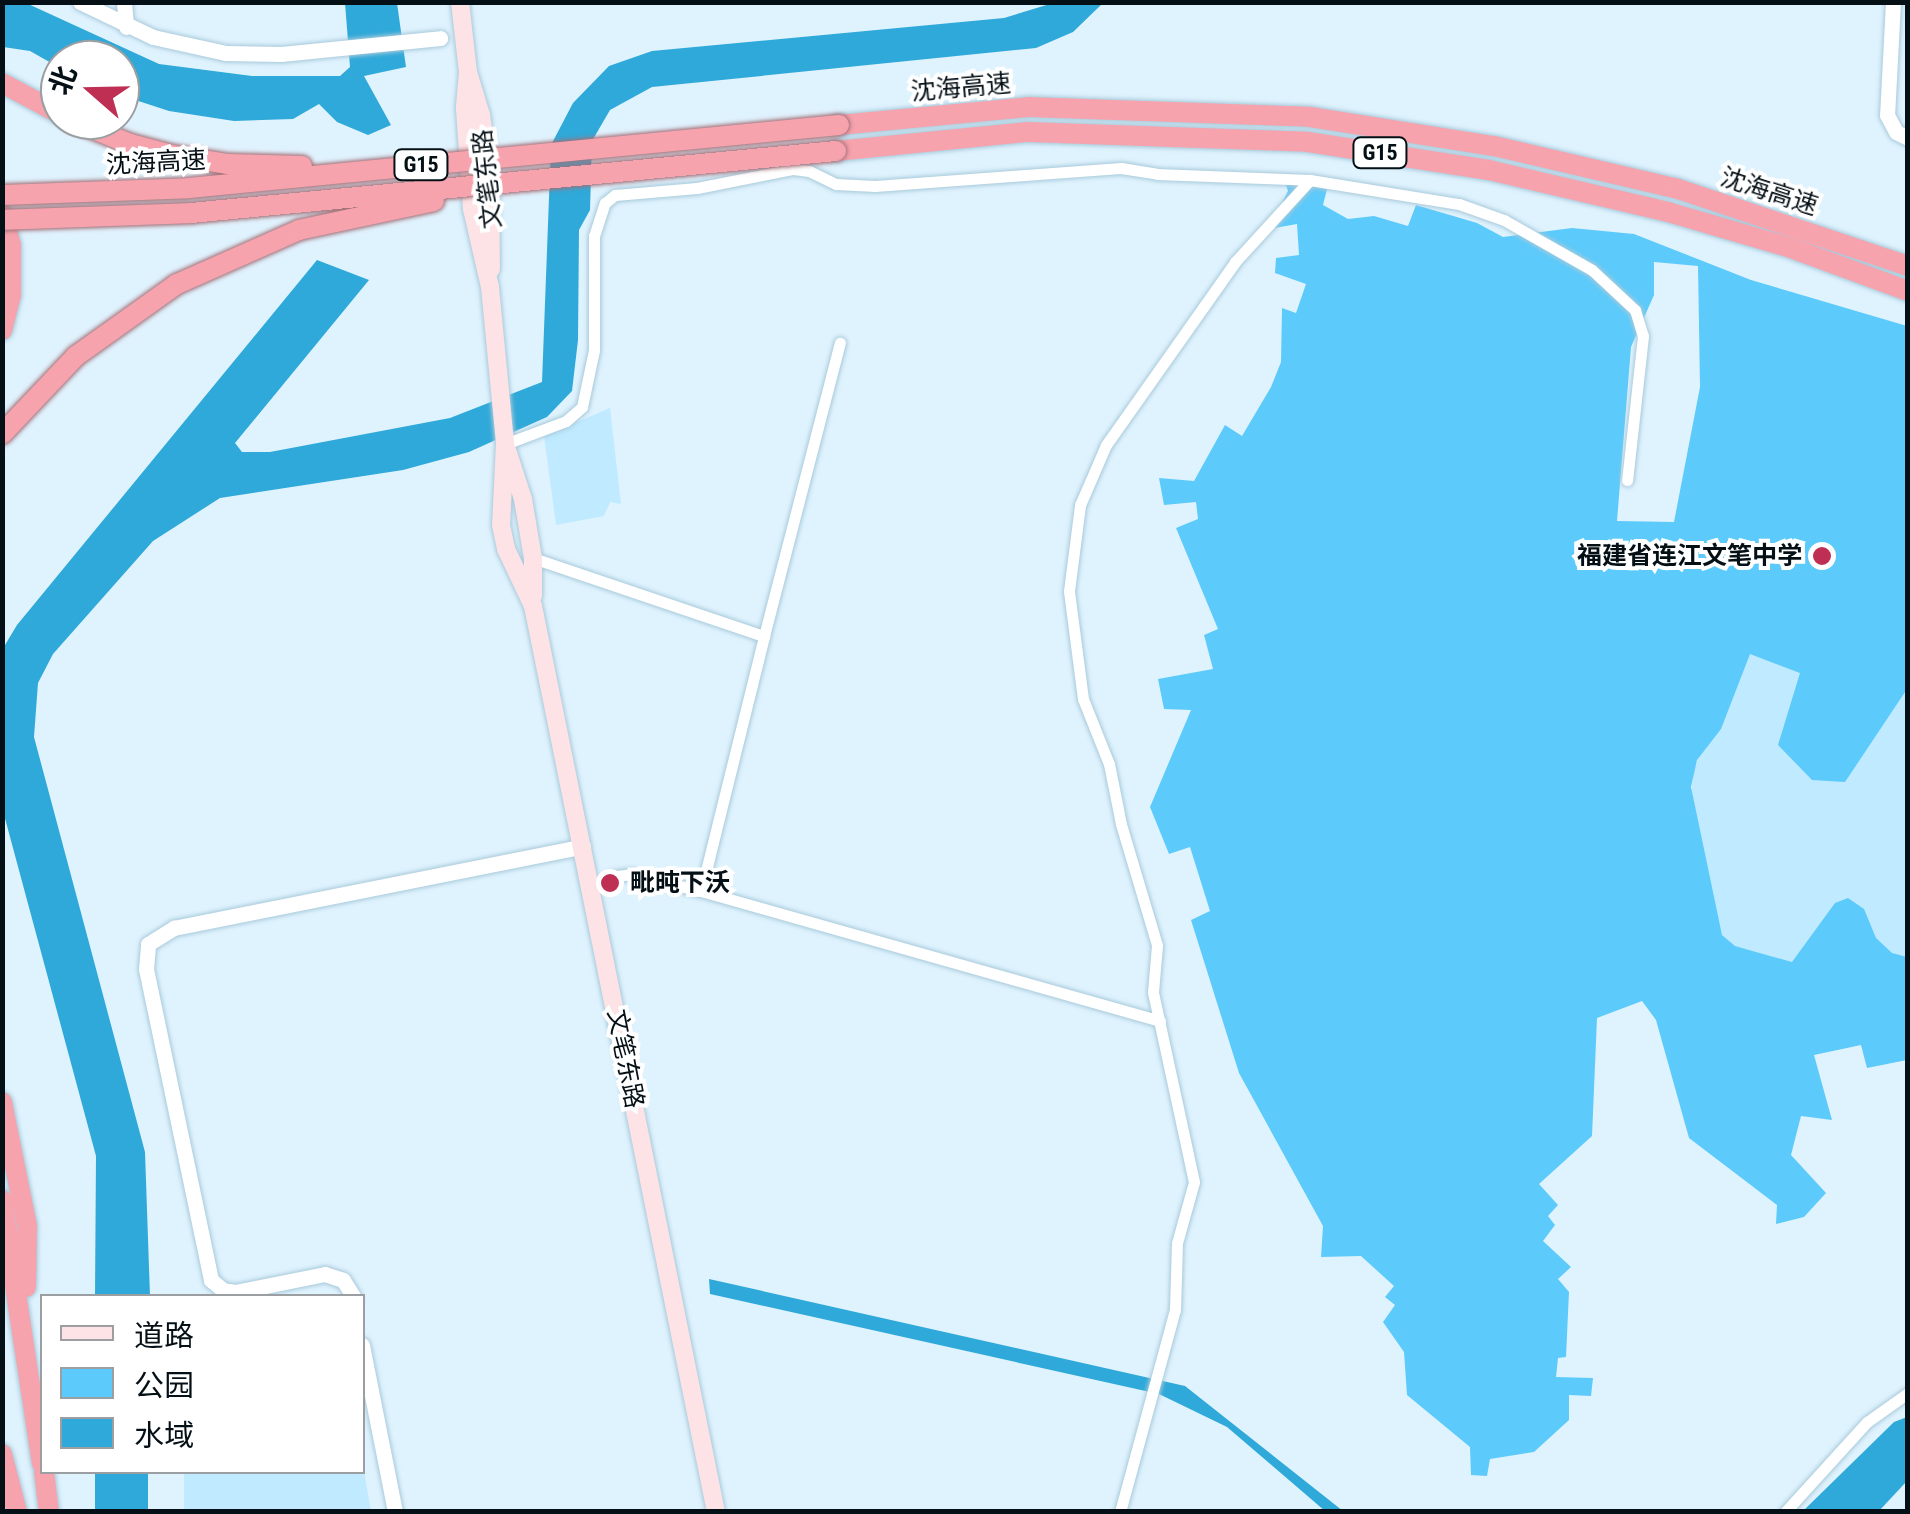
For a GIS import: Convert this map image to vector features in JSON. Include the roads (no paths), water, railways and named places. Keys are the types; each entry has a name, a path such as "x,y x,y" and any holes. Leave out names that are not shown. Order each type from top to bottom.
{"highway":[{"path":"2,84 40,104"},
{"name":"沈海高速","path":"2,195 190,188 1028,107 1310,117 1494,146 1675,188 1908,266"},
{"name":"沈海高速","path":"2,217 191,213 1028,132 1308,142 1489,170 1668,212 1791,248 1908,291"},
{"path":"120,140 228,164 331,167 504,157"},
{"path":"2,434 32,398 126,317 177,284 235,255 299,230 522,181"},
{"path":"2,217 11,262 11,295 2,330"},
{"path":"2,1102 28,1226 22,1319"},
{"path":"2,1149 23,1267 22,1319"},
{"path":"2,1200 40,1450"},
{"path":"2,1246 22,1319"},
{"path":"2,1282 22,1319"},
{"path":"2,1330 22,1319"},
{"path":"2,1454 17,1512"},
{"path":"44,1474 49,1512"}],"main road":[{"name":"文笔东路","path":"460,2 468,72 481,116 490,178 494,241 490,287 505,444 501,525 506,549 533,606"},
{"name":"文笔东路","path":"505,444 523,500 533,558 533,606 716,1512"}],"street":[{"path":"80,2 126,27 168,42 226,53 440,38"},
{"path":"124,2 126,27"},
{"path":"1893,2 1887,116 1896,132 1908,138"},
{"path":"505,444 566,421 582,407 594,350 594,236 605,203 615,195 697,188 793,169 809,171 836,184 875,186 1121,168 1158,174 1310,180 1459,204 1504,220 1592,270 1635,310 1643,336 1628,480"},
{"path":"1120,1512 1175,1310 1177,1243 1194,1182 1154,992 1157,945 1120,824 1109,764 1083,700 1070,591 1080,504 1106,444 1235,262 1310,180"},
{"path":"700,891 840,343"},
{"path":"533,558 764,636"},
{"path":"352,1294 343,1280 325,1274 234,1292 210,1280 149,984 148,944 174,928 582,846"},
{"path":"610,878 631,874 700,891 1160,1021"},
{"path":"365,1361 395,1512"},
{"path":"1785,1512 1866,1422 1908,1392"}],"water":[{"path":"3,3 26,3 107,40 40,40 40,57 3,47"},
{"path":"345,3 397,3 406,67 364,76 391,125 368,135 337,122 319,104 293,119 234,121 169,111 140,102 140,55 159,64 252,76 340,76 350,67"},
{"path":"1053,3 1103,3 1073,32 1036,48 652,87 610,110 592,141 590,210 579,230 578,340 572,391 547,417 469,452 403,470 220,498 153,541 53,654 38,683 34,737 145,1152 150,1294 95,1294 96,1156 3,811 2,650 17,625 317,260 369,280 235,443 242,452 270,452 450,418 542,382 551,145 573,103 609,66 652,51 1004,18"},
{"path":"709,1279 1185,1386 1343,1511 1325,1511 1227,1427 1159,1394 710,1294"},
{"path":"1907,1417 1907,1481 1879,1511 1803,1511 1894,1422"},
{"path":"95,1474 148,1474 148,1511 95,1511"}],"place":[{"name":"福建省连江文笔中学","path":"1822,556"},
{"name":"毗旽下沃","path":"610,883"}]}
